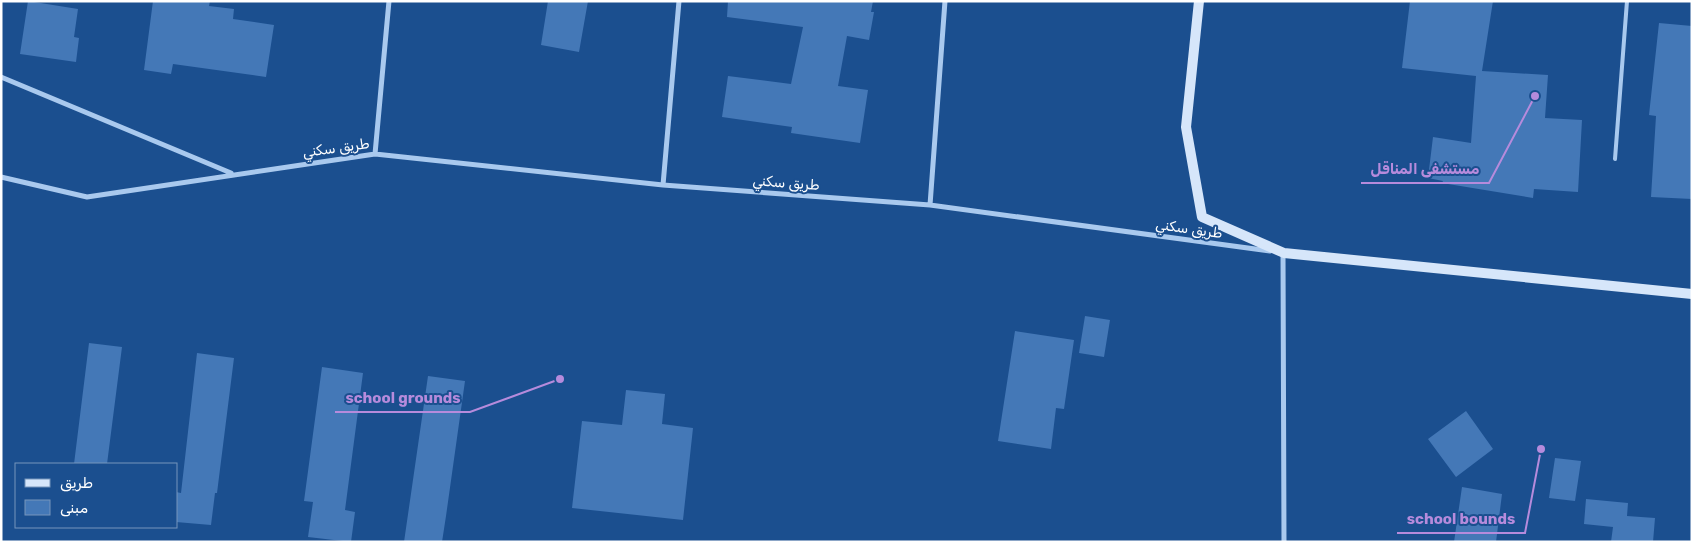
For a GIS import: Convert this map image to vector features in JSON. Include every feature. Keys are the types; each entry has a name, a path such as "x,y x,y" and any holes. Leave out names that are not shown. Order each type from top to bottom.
{"street":[{"path":"375,154 389,1"},
{"path":"663,185 679,1"},
{"path":"930,205 945,1"},
{"path":"1199,1 1186,128 1202,217 1284,253 1692,294"},
{"path":"1,77 232,174"},
{"name":"طريق سكني","path":"1,177 87,197 375,154 663,185 930,205 1284,253"},
{"path":"1284,253 1284,542"}],"lane":[{"path":"1615,159 1627,1"}],"building":[{"path":"28,1 78,9 74,37 79,38 76,62 20,54"},
{"path":"153,1 210,1 209,6 234,9 233,19 274,25 266,77 173,64 171,74 144,70"},
{"path":"548,1 588,1 579,52 541,45"},
{"path":"728,1 873,1 871,12 874,12 869,40 847,36 838,86 868,90 860,143 791,133 792,127 722,117 728,76 791,84 803,27 727,17"},
{"path":"1410,1 1493,1 1482,71 1548,75 1545,118 1582,120 1578,192 1534,189 1533,198 1442,183 1443,181 1428,178 1433,137 1471,143 1476,76 1402,68"},
{"path":"1659,23 1692,26 1692,199 1651,197 1656,116 1649,115"},
{"path":"1085,316 1110,320 1104,357 1079,353"},
{"path":"1015,331 1074,340 1064,409 1056,408 1051,449 998,441"},
{"path":"89,343 122,347 107,463 74,463"},
{"path":"197,353 234,358 217,493 215,493 211,525 178,522 178,492 181,493"},
{"path":"322,367 363,373 345,510 355,512 351,542 308,537 313,502 304,501"},
{"path":"428,376 465,381 446,516 442,542 404,542"},
{"path":"626,390 665,394 662,424 693,428 683,520 572,508 582,421 622,425"},
{"path":"1466,411 1493,449 1456,477 1428,439"},
{"path":"1555,458 1581,461 1575,501 1549,498"},
{"path":"1462,487 1502,494 1496,542 1454,542"},
{"path":"1586,499 1628,503 1627,516 1655,518 1653,542 1611,542 1613,527 1584,524"}],"place":[{"name":"مستشفى المناقل","path":"1535,96"},
{"name":"school grounds","path":"560,379"},
{"name":"school bounds","path":"1541,449"}]}
